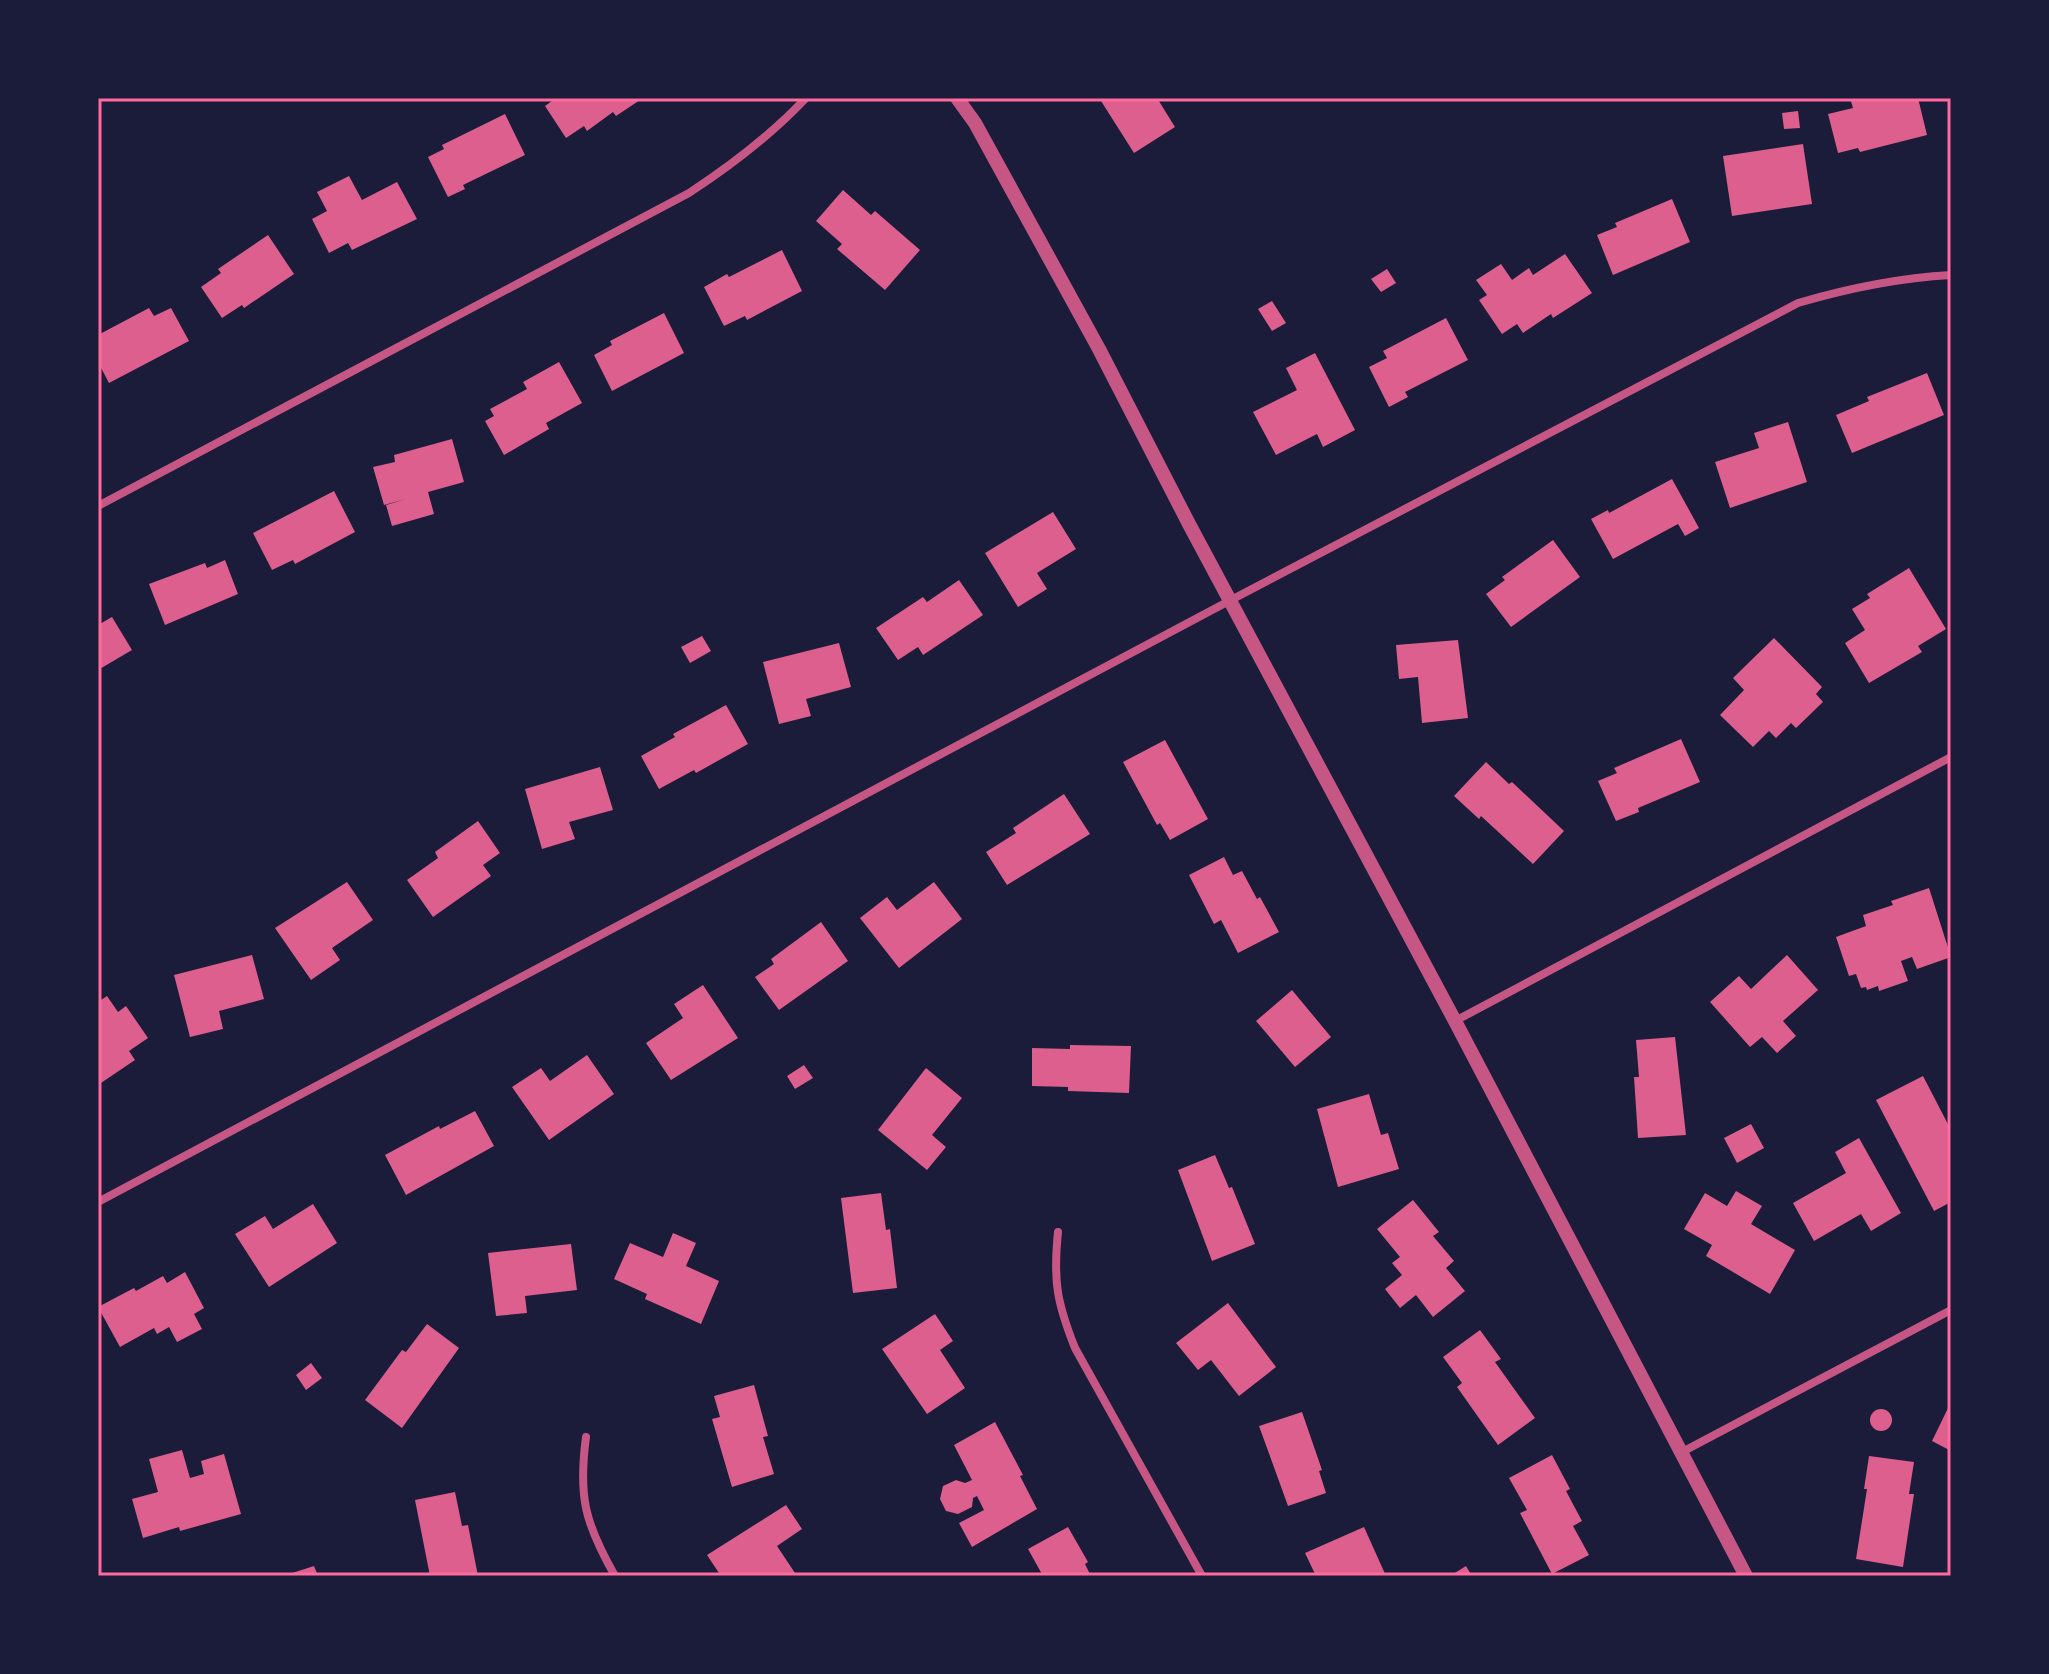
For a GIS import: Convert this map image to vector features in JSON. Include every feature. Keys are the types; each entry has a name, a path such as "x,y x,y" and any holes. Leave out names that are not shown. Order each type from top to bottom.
{"street":[{"path":"98,506 689,193 730,167 782,124 806,98"},
{"path":"957,98 983,136 1231,600 1746,1576"},
{"path":"98,1202 1231,600 1798,303 1858,286 1951,275"},
{"path":"1455,1021 1951,757"},
{"path":"1058,1232 1054,1271 1060,1310 1075,1348 1202,1576"},
{"path":"1682,1452 1951,1310"},
{"path":"586,1437 581,1474 586,1512 600,1549 615,1576"}],"building":[{"path":"556,98 643,98 616,116 613,112 587,131 584,126 566,138 545,106"},
{"path":"1106,98 1157,98 1175,127 1134,153 1101,101"},
{"path":"1850,98 1918,98 1927,135 1860,152 1858,148 1838,153 1828,114 1853,108"},
{"path":"1798,111 1800,128 1784,129 1782,113"},
{"path":"505,114 525,155 463,185 465,189 448,197 428,157 444,149 442,145"},
{"path":"1803,144 1812,204 1732,216 1723,156"},
{"path":"349,176 362,200 397,182 417,219 352,250 348,243 329,253 312,219 327,211 317,192"},
{"path":"843,190 871,215 875,211 920,250 885,290 837,249 842,244 816,221"},
{"path":"1672,199 1690,242 1613,275 1597,235 1617,227 1615,223"},
{"path":"268,235 294,274 244,308 242,305 222,318 201,287 221,273 218,269"},
{"path":"782,250 802,291 747,320 745,316 724,326 704,287"},
{"path":"1565,254 1592,293 1523,333 1517,324 1502,334 1479,300 1487,295 1476,280 1501,264 1512,280 1529,268 1533,275"},
{"path":"1387,269 1396,283 1381,292 1371,279"},
{"path":"1272,301 1286,323 1272,331 1258,309"},
{"path":"149,308 154,316 171,308 189,341 109,383 98,362 98,335"},
{"path":"664,313 684,353 612,391 594,355 612,345 610,341"},
{"path":"1446,318 1468,360 1405,392 1408,397 1389,407 1369,367 1387,358 1383,351"},
{"path":"1315,353 1355,430 1323,447 1317,434 1276,455 1253,412 1297,390 1286,368"},
{"path":"559,362 582,403 546,423 549,429 504,455 485,421 494,416 490,409 527,389 523,382"},
{"path":"1927,373 1944,415 1852,453 1836,415 1869,401 1867,397"},
{"path":"1788,422 1807,482 1730,508 1715,462 1759,448 1754,433"},
{"path":"452,439 464,482 428,492 434,514 392,526 386,505 406,499 384,505 373,467 395,462 394,455"},
{"path":"1672,479 1699,528 1685,536 1678,524 1613,559 1591,519 1608,510 1609,513"},
{"path":"334,491 355,532 295,564 293,560 272,570 253,533"},
{"path":"1053,512 1076,549 1037,573 1047,589 1018,607 985,553"},
{"path":"1553,540 1580,577 1511,627 1486,594 1505,580 1502,577"},
{"path":"225,560 238,594 165,625 149,584 205,563 207,568"},
{"path":"1909,568 1946,629 1918,646 1922,652 1869,683 1845,643 1865,630 1852,609 1870,598 1867,594"},
{"path":"959,580 983,615 923,655 918,647 898,660 876,628 923,597 927,602"},
{"path":"112,617 132,650 98,670 98,625"},
{"path":"702,636 711,651 690,663 681,647"},
{"path":"1774,638 1822,687 1816,694 1823,702 1796,728 1791,723 1776,738 1769,731 1753,747 1720,715 1744,690 1733,678"},
{"path":"1458,640 1468,718 1422,723 1418,677 1399,679 1396,645"},
{"path":"839,643 851,687 806,699 811,716 779,724 763,662"},
{"path":"726,705 748,744 696,773 694,770 659,789 641,756 675,737 673,734"},
{"path":"1681,739 1700,782 1638,808 1639,812 1616,821 1598,781 1617,773 1614,768"},
{"path":"1165,740 1208,819 1170,840 1160,823 1157,825 1123,762"},
{"path":"1486,762 1564,831 1533,864 1481,816 1479,819 1454,796"},
{"path":"600,767 613,810 569,822 575,839 542,849 525,789"},
{"path":"1064,794 1090,834 1007,885 986,852 1016,833 1013,828"},
{"path":"478,821 500,853 483,865 491,876 433,917 407,880 438,858 435,852"},
{"path":"1224,857 1233,875 1242,871 1279,932 1238,953 1221,920 1214,924 1189,875"},
{"path":"347,882 373,920 332,948 340,960 311,980 275,928"},
{"path":"934,882 962,919 899,968 860,918 887,897 897,910"},
{"path":"1929,888 1951,957 1917,969 1912,957 1901,961 1908,981 1879,991 1878,986 1867,990 1866,987 1861,988 1856,974 1849,976 1836,937 1866,926 1863,915"},
{"path":"821,922 848,961 779,1010 755,977 774,964 771,959"},
{"path":"252,955 264,999 219,1011 223,1029 190,1037 174,975"},
{"path":"1787,955 1818,990 1783,1021 1796,1036 1777,1053 1762,1037 1750,1047 1710,1002 1739,976 1751,989"},
{"path":"703,985 738,1038 671,1080 646,1043 683,1018 674,1004"},
{"path":"1292,990 1331,1037 1295,1067 1256,1021"},
{"path":"107,996 118,1012 126,1006 148,1038 129,1051 135,1060 98,1085 98,1002"},
{"path":"1675,1037 1686,1135 1638,1138 1634,1077 1639,1077 1636,1040"},
{"path":"1070,1045 1131,1046 1129,1093 1032,1086 1032,1048 1070,1049"},
{"path":"587,1055 614,1094 549,1140 512,1087 541,1068 550,1081"},
{"path":"804,1065 813,1078 795,1089 787,1076"},
{"path":"926,1068 962,1098 932,1135 946,1147 927,1170 878,1130"},
{"path":"1923,1076 1951,1130 1951,1202 1934,1211 1876,1100"},
{"path":"1369,1094 1381,1135 1388,1133 1399,1169 1338,1187 1317,1109"},
{"path":"475,1111 494,1146 406,1195 385,1155"},
{"path":"1751,1124 1764,1148 1737,1163 1724,1138"},
{"path":"1859,1138 1901,1213 1871,1231 1861,1214 1814,1241 1793,1203 1846,1173 1835,1152"},
{"path":"1215,1155 1255,1244 1212,1261 1178,1170"},
{"path":"1736,1191 1762,1206 1751,1224 1795,1250 1770,1294 1706,1256 1712,1245 1684,1229 1705,1193 1727,1206"},
{"path":"881,1193 886,1230 890,1229 897,1288 853,1293 841,1198"},
{"path":"1413,1200 1439,1232 1433,1236 1454,1261 1446,1268 1465,1291 1433,1317 1416,1295 1400,1308 1385,1289 1402,1275 1392,1263 1400,1257 1377,1229"},
{"path":"313,1204 337,1243 269,1287 235,1234 265,1216 273,1229"},
{"path":"673,1233 696,1243 686,1266 719,1281 701,1324 645,1299 647,1294 614,1279 630,1243 663,1257"},
{"path":"571,1244 577,1290 525,1296 527,1313 496,1316 488,1253"},
{"path":"185,1272 204,1308 194,1314 202,1329 177,1342 169,1327 157,1334 154,1328 120,1347 98,1307 163,1276 167,1283"},
{"path":"1228,1303 1276,1367 1239,1396 1211,1360 1198,1370 1176,1343"},
{"path":"935,1314 953,1341 940,1350 965,1388 927,1414 882,1349"},
{"path":"427,1324 459,1348 402,1428 365,1400 402,1350 406,1352"},
{"path":"1480,1330 1501,1359 1495,1362 1535,1418 1498,1445 1457,1387 1462,1383 1443,1357"},
{"path":"311,1363 322,1378 306,1390 296,1375"},
{"path":"754,1385 768,1436 763,1437 774,1474 732,1487 712,1419 720,1417 714,1396"},
{"path":"1951,1402 1951,1451 1932,1441"},
{"path":"1877,1409 1885,1409 1892,1420 1885,1431 1877,1431 1870,1424 1870,1416"},
{"path":"1302,1412 1322,1470 1319,1471 1326,1493 1288,1506 1259,1426"},
{"path":"995,1422 1037,1509 972,1547 959,1523 984,1510 977,1496 973,1498 972,1507 958,1514 946,1511 940,1499 943,1486 956,1480 965,1483 972,1480 954,1445"},
{"path":"182,1450 190,1478 204,1474 201,1461 224,1454 241,1514 143,1538 132,1499 158,1492 149,1459"},
{"path":"1552,1455 1582,1521 1573,1526 1589,1555 1552,1574 1520,1513 1527,1510 1509,1478"},
{"path":"1869,1456 1914,1462 1909,1494 1914,1494 1903,1567 1856,1559"},
{"path":"455,1492 462,1526 468,1525 478,1576 430,1576 415,1500"},
{"path":"786,1505 802,1529 777,1546 797,1576 742,1576 740,1573 721,1576 707,1555"},
{"path":"1068,1527 1088,1562 1085,1564 1091,1576 1043,1576 1028,1549"},
{"path":"1364,1527 1386,1576 1316,1576 1305,1553"},
{"path":"314,1566 318,1576 286,1576 286,1575"},
{"path":"1466,1566 1472,1576 1450,1576"}]}
